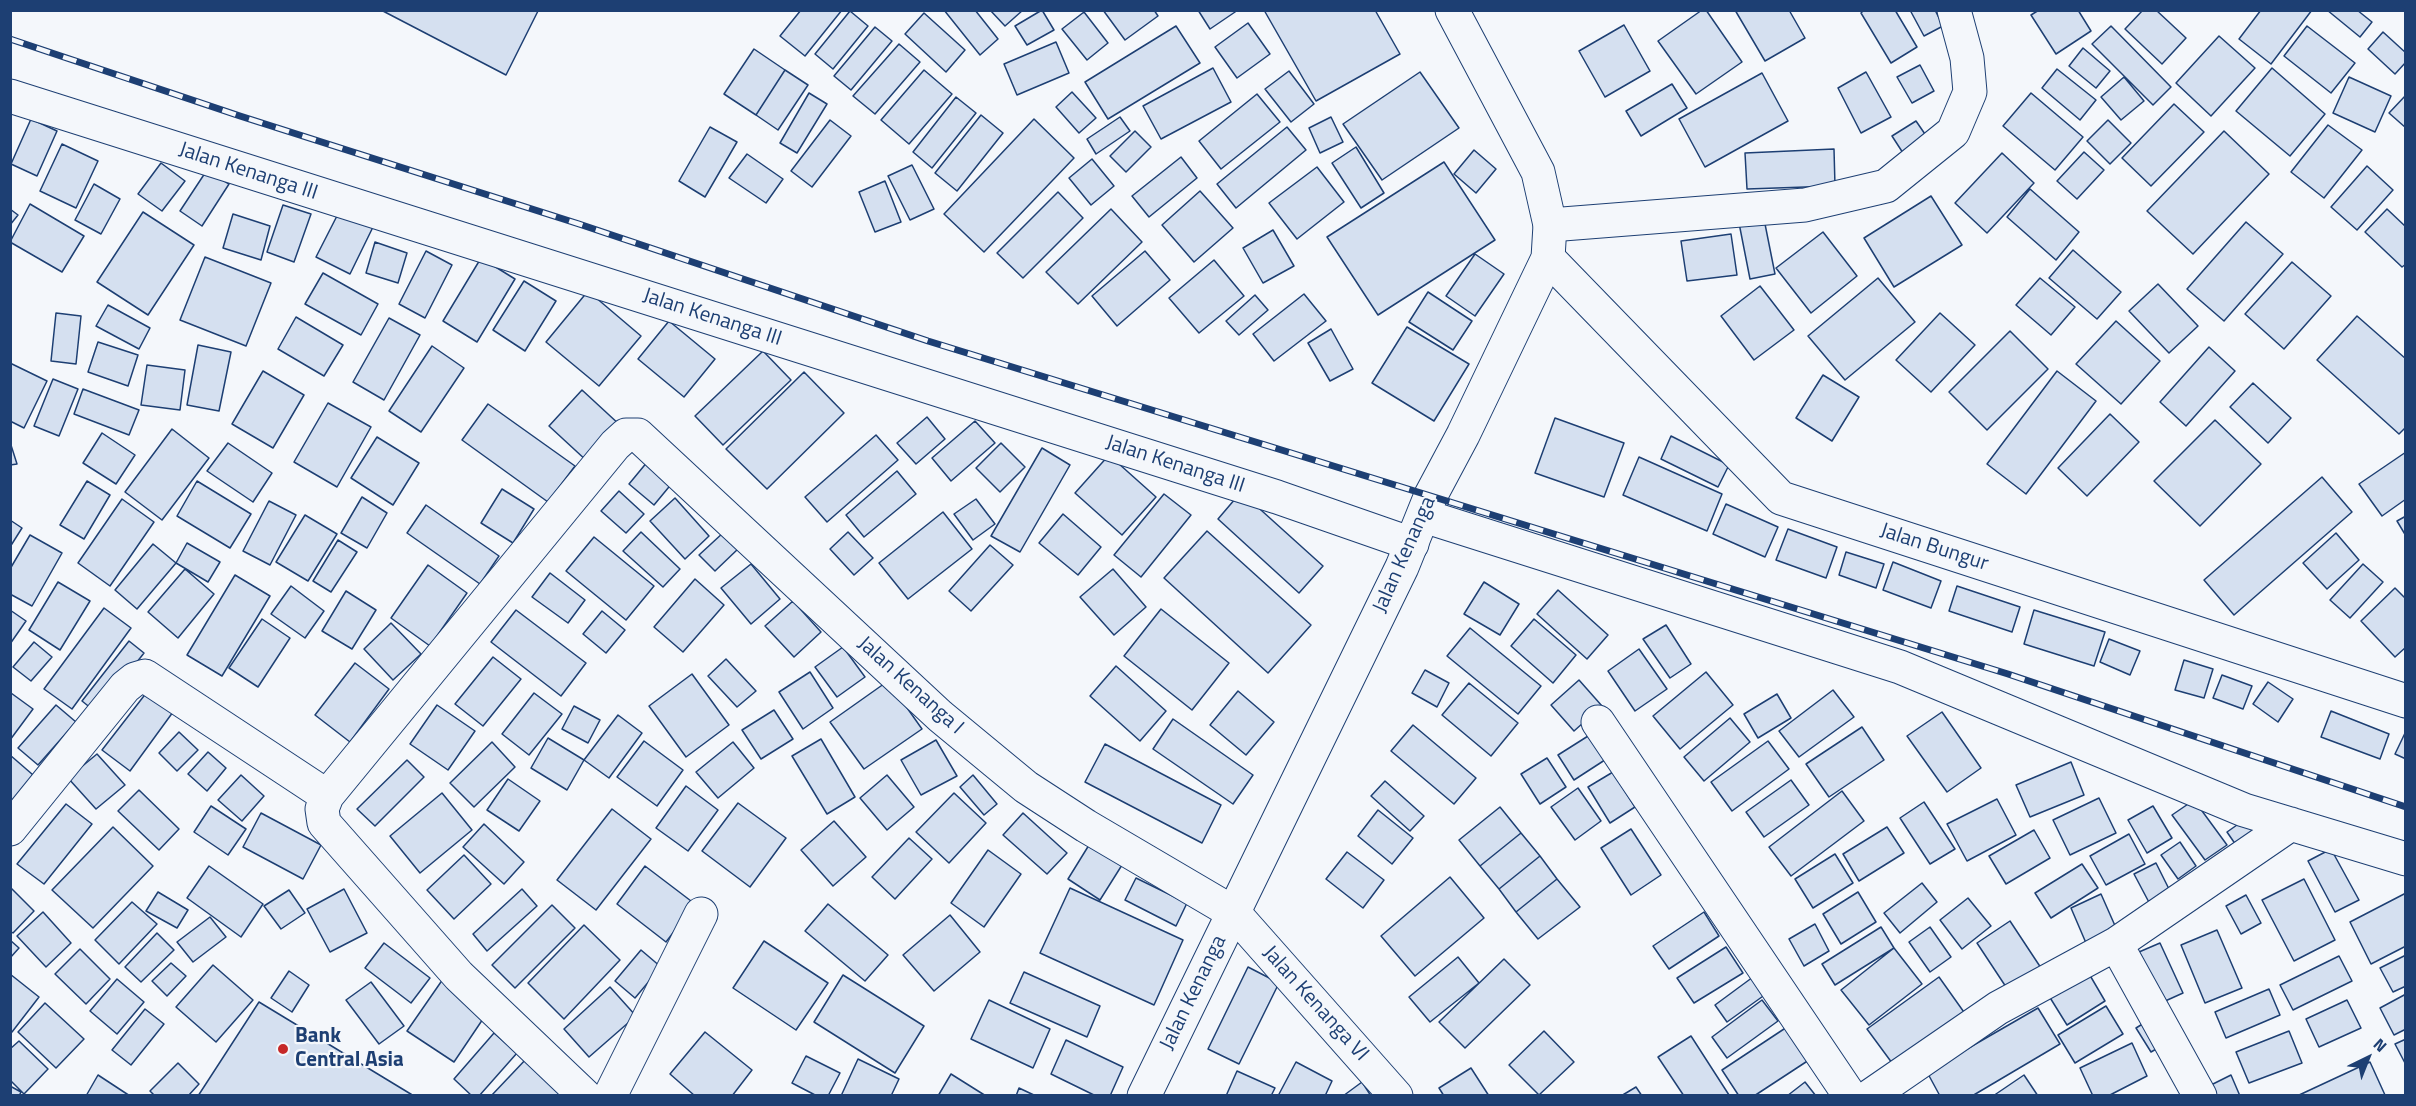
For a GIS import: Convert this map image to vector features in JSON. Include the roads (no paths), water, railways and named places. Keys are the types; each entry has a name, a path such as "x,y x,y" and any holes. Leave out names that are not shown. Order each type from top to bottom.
{"street":[{"name":"Jalan Kenanga","path":"1144,1095 1418,530 1431,495 1463,435 1548,258 1550,225 1538,172 1452,10"},
{"path":"1550,225 1805,205 1886,186 1953,132 1970,92 1967,58 1954,10"},
{"name":"Jalan Kenanga III","path":"10,96 1277,497 1418,530 1900,667 2244,810 2406,859"},
{"name":"Jalan Bungur","path":"1548,258 1781,498 2406,701"},
{"name":"Jalan Kenanga I","path":"327,796 615,445 626,435 638,435 940,716 1026,787 1086,826 1234,913"},
{"path":"10,829 125,687 135,678 145,676 327,796 322,808 324,823 459,976 585,1095"},
{"path":"1598,722 1850,1095"},
{"path":"1870,1095 1998,1008 2116,944 2291,825"},
{"name":"Jalan Kenanga VI","path":"1234,913 1396,1095"},
{"path":"610,1095 701,914"},
{"path":"2116,944 2200,1095"}],"railway":[{"path":"10,39 240,116 579,224 928,341 2008,674 2406,807"}],"place":[{"name":"Bank Central Asia","path":"283,1049"}]}
